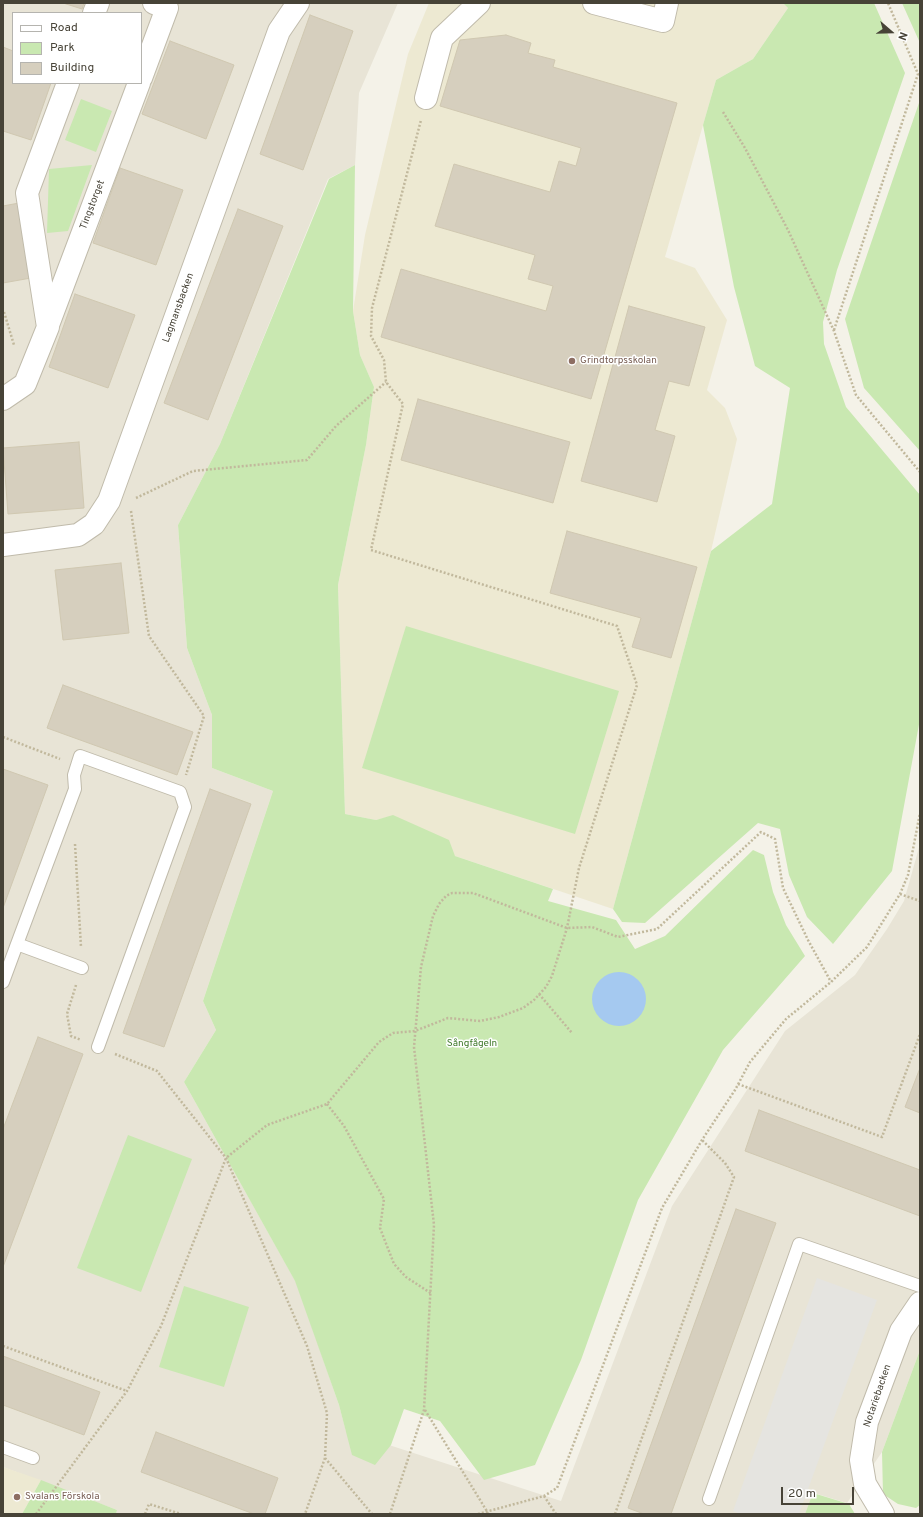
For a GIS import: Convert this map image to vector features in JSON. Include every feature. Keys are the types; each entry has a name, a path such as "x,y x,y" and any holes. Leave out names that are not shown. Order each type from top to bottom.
{"street":[{"path":"142,75 167,8 154,3"},
{"name":"Lagmansbacken","path":"3,545 78,535 94,524 109,501 279,31 298,3"},
{"path":"426,98 442,38 479,3"},
{"path":"594,3 664,21 667,3"},
{"path":"48,327 27,193 68,84"},
{"name":"Tingstorget","path":"3,399 26,384 139,84"},
{"name":"Notariebacken","path":"883,1514 865,1484 861,1460 867,1422 901,1330 920,1303"}],"lane":[{"path":"3,982 75,789 74,775 80,756 180,792 185,807 98,1047"},
{"path":"17,944 82,968"},
{"path":"709,1498 799,1244 920,1286"},
{"path":"3,1446 33,1458"}],"path":[{"path":"834,331 918,74 888,3"},
{"path":"36,1514 127,1391 161,1326 226,1158 268,1125 327,1104 379,1042 393,1033 416,1031 448,1018 480,1021 499,1017 523,1008 546,987 552,976 567,928 579,868 637,685 617,626 371,550 403,404 386,382 384,360 371,336 372,308 426,98"},
{"path":"722,112 745,148 788,230 834,331 856,395 920,472"},
{"path":"143,493 193,472 307,460 336,426 386,382"},
{"path":"130,510 150,636 204,716 180,792"},
{"path":"3,737 77,766"},
{"path":"478,1514 488,1513 544,1496 557,1488 662,1208 750,1062 786,1019 831,982 867,947 900,894 908,876 920,813"},
{"path":"390,1514 424,1410 432,1294 434,1225 414,1047 421,968 433,916 439,904 446,896 452,893 473,893 567,928 592,927 618,937 657,929 760,832 775,839 783,888 808,940 831,982"},
{"path":"75,842 82,968 67,1014 72,1036 157,1071 226,1158 307,1346 327,1413 325,1458 305,1514"},
{"path":"900,894 920,901"},
{"path":"539,994 572,1033"},
{"path":"738,1084 882,1137 920,1034"},
{"path":"327,1104 344,1126 384,1199 380,1228 394,1264 406,1277 432,1294"},
{"path":"614,1514 734,1177 725,1163 702,1140"},
{"path":"3,1346 127,1391"},
{"path":"424,1410 488,1513"},
{"path":"325,1458 372,1514"},
{"path":"544,1496 556,1514"},
{"path":"145,1514 149,1504 181,1514"}],"shaded area":[{"path":"3,3 398,3 359,93 355,165 328,179 220,444 178,525 187,648 212,715 212,768 273,791 203,1001 216,1030 184,1082 297,1284 339,1405 346,1431 561,1501 672,1206 785,1031 855,975 887,929 904,901 920,844 920,1350 882,1452 847,1503 814,1493 805,1514 116,1514 117,1510 3,1467"},
{"path":"429,3 783,3 788,8 753,59 716,80 665,257 695,268 727,320 707,390 725,408 737,439 711,551 613,909 455,856 393,816 376,820 345,814 338,585 366,445 374,387 360,355 353,311 365,235 408,54"},
{"path":"817,1278 877,1300 799,1514 740,1514 733,1511"},
{"name":"Svalans Förskola","path":"3,1467 41,1480 22,1514 3,1514"}],"green space":[{"path":"783,3 874,3 905,73 837,270 823,322 824,344 846,407 920,495 920,719 892,871 833,944 807,917 789,875 780,829 758,823 645,923 622,922 613,909 711,551 772,504 790,388 755,366 734,287 703,125 716,80 753,59 788,8"},
{"path":"902,3 920,3 920,43"},
{"path":"81,99 112,111 96,152 65,140"},
{"path":"920,100 920,451 864,388 845,319"},
{"path":"92,165 68,231 47,233 49,169"},
{"name":"Sångfågeln","path":"355,165 353,311 360,355 374,387 366,445 338,585 345,814 376,820 393,815 449,840 455,856 553,889 548,901 616,920 635,949 665,936 753,850 764,855 773,892 786,925 805,956 723,1050 638,1200 581,1360 535,1465 484,1480 440,1421 404,1409 391,1445 375,1465 352,1455 339,1405 295,1281 184,1082 216,1030 203,1001 273,791 212,768 212,715 187,648 178,525 220,444 329,179"},
{"path":"406,626 619,691 575,834 362,768"},
{"path":"128,1135 192,1159 141,1292 77,1268"},
{"path":"184,1286 249,1307 224,1387 159,1367"},
{"path":"920,1350 920,1505 916,1508 898,1504 883,1494 882,1452"},
{"path":"41,1480 117,1510 116,1514 22,1514"},
{"path":"813,1493 849,1504 855,1514 805,1514"}],"water":[{"path":"614,972 624,972 634,976 642,984 646,994 646,1004 642,1014 634,1022 624,1026 614,1026 604,1022 596,1014 592,1004 592,994 596,984 604,976"}],"building":[{"path":"63,3 84,3 82,9"},
{"path":"310,15 353,31 303,170 260,154"},
{"path":"506,35 531,43 528,53 555,60 553,67 677,103 591,399 381,337 401,269 546,311 553,286 528,279 535,255 435,226 454,164 550,192 559,161 576,166 581,148 440,106 460,40"},
{"path":"170,41 234,65 206,139 142,114"},
{"path":"3,47 12,51 12,84 51,84 31,140 3,131"},
{"path":"120,168 183,190 156,265 93,243"},
{"path":"19,203 31,278 3,283 3,206"},
{"path":"238,209 283,226 208,420 164,403"},
{"path":"75,294 135,315 108,388 49,367"},
{"path":"629,306 705,327 689,386 669,381 655,430 675,436 657,502 581,481"},
{"path":"418,399 570,442 553,503 401,460"},
{"path":"79,442 84,508 8,514 3,448"},
{"path":"567,531 697,567 671,658 632,647 641,618 550,593"},
{"path":"121,563 129,633 63,640 55,570"},
{"path":"63,685 193,732 177,775 47,728"},
{"path":"3,769 48,785 3,908"},
{"path":"210,789 251,804 164,1047 123,1033"},
{"path":"38,1037 83,1054 3,1267 3,1129"},
{"path":"920,1068 920,1113 905,1107"},
{"path":"759,1110 920,1170 920,1216 745,1151"},
{"path":"736,1209 776,1223 671,1514 644,1514 628,1508"},
{"path":"3,1356 100,1392 84,1435 3,1405"},
{"path":"156,1432 278,1478 265,1514 254,1514 141,1472"}],"place":[{"name":"Grindtorpsskolan","path":"572,361"},
{"name":"Svalans Förskola","path":"17,1497"}]}
